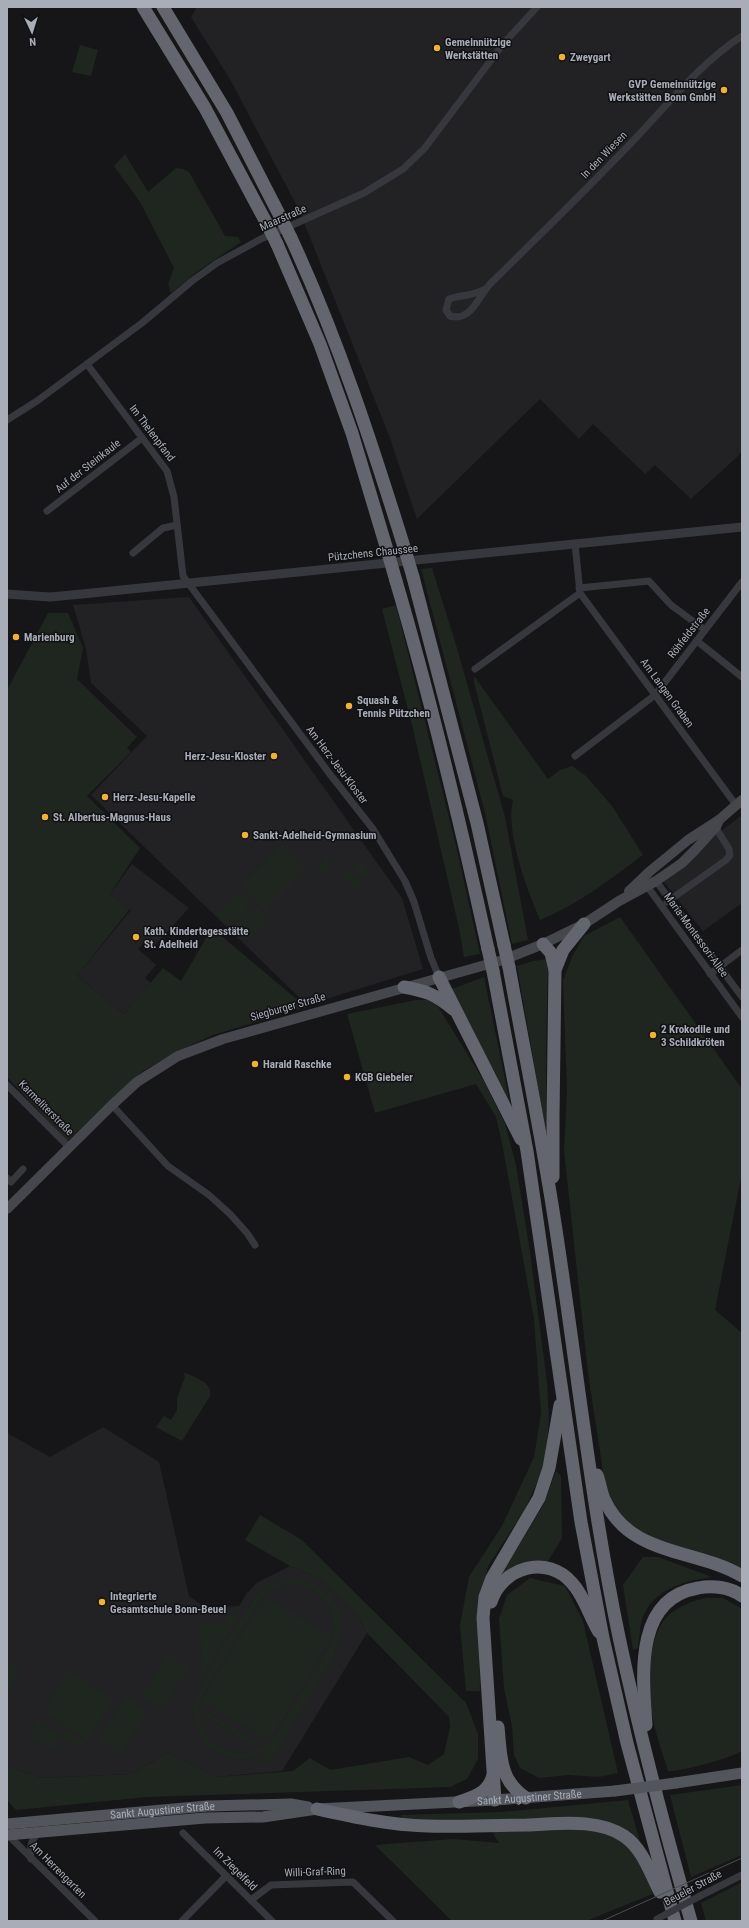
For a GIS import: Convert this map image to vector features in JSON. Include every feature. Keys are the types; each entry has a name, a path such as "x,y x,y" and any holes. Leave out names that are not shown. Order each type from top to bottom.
{"highway":[{"path":"143,7 185,74 225,143 277,244 320,344 352,433 396,581 441,744 493,971 527,1151 581,1522 603,1638 627,1743 654,1850 674,1921"},
{"path":"163,7 241,139 315,288 368,428 413,577 468,786 504,945 554,1215 584,1436 597,1520 619,1636 647,1759 691,1921"},
{"path":"555,970 563,950 584,924"},
{"path":"543,944 550,953 555,970 552,1117 554,1215"},
{"path":"439,977 527,1151"},
{"path":"404,987 430,993 456,1011"},
{"path":"495,1800 483,1618 485,1597 492,1578 539,1498 549,1468 562,1395"},
{"path":"584,1436 604,1498 622,1526 654,1546 712,1562 742,1576"},
{"path":"526,1798 512,1786 503,1769 488,1619 492,1597 499,1586 515,1572 535,1567 554,1570 567,1578 577,1589 590,1617 603,1638"},
{"path":"647,1759 643,1670 645,1646 654,1619 671,1600 694,1588 715,1587 728,1589 742,1596"},
{"path":"459,1802 484,1791 491,1782 493,1773"},
{"path":"317,1809 365,1820 416,1825 578,1824 608,1828 625,1837 642,1856 674,1921"}],"main road":[{"name":"Siegburger Straße","path":"7,1209 112,1105 153,1071 178,1056 205,1045 439,977 503,960 543,944 584,924 682,863 716,823 739,803"},
{"name":"Siegburger Straße","path":"619,901 649,872 688,840 716,823"},
{"path":"649,872 651,883"},
{"name":"Sankt Augustiner Straße","path":"7,1832 39,1832 197,1819 263,1817 317,1809 495,1800 615,1791 742,1774"},
{"name":"Sankt Augustiner Straße","path":"7,1832 207,1806 291,1804 317,1809"}],"street":[{"name":"Maarstraße","path":"7,420 37,401 87,364 217,263 260,239 364,193 403,169 424,149 504,43 537,7"},
{"name":"In den Wiesen","path":"483,290 474,295 457,296 449,300 446,310 450,316 460,318 466,316 483,290 601,174 714,56 742,36"},
{"name":"Im Thelenpfand","path":"87,364 168,471 174,497 183,576 188,584"},
{"name":"Auf der Steinkaule","path":"47,511 142,438"},
{"path":"133,553 163,528 177,525"},
{"name":"Pützchens Chaussee","path":"7,594 50,597 742,527"},
{"path":"575,544 580,590"},
{"path":"475,669 580,590 649,581 671,605 705,630"},
{"name":"Röhfeldstraße","path":"575,756 655,695 742,582"},
{"name":"Am Herz-Jesu-Kloster","path":"188,584 373,830 405,881 414,902 431,958 439,977"},
{"name":"Am Langen Graben","path":"580,590 655,695 739,803"},
{"path":"697,641 742,677"},
{"path":"662,906 726,860 730,855 729,849 716,823"},
{"name":"Maria-Montessori-Allee","path":"651,883 670,900 742,997"},
{"name":"Maria-Montessori-Allee","path":"651,883 662,906 742,1017"},
{"path":"710,974 742,950"},
{"name":"Karmeliterstraße","path":"7,1085 69,1147"},
{"path":"112,1105 168,1166 209,1195 230,1214 247,1233 255,1245"},
{"path":"7,1178 11,1182 23,1169"},
{"name":"Am Herrengarten","path":"7,1832 31,1859 95,1921"},
{"path":"31,1859 30,1846 32,1839 39,1832"},
{"name":"Im Ziegelfeld","path":"183,1833 272,1921"},
{"name":"Beueler Straße","path":"656,1920 742,1875"},
{"path":"182,1921 226,1876"},
{"name":"Willi-Graf-Ring","path":"251,1900 271,1885 353,1882 394,1921"}],"shaded area":[{"path":"197,7 742,7 742,451 691,499 655,465 645,474 593,424 579,439 540,399 417,519 390,438 299,210 231,81 191,17"},
{"path":"80,45 98,50 91,76 72,72"},
{"path":"125,154 148,192 176,168 189,172 225,236 238,237 241,242 198,271 171,293 168,284 174,268 140,202 114,166"},
{"path":"432,568 457,648 505,817 528,940 512,944 485,813 421,569"},
{"name":"Sankt-Adelheid-Gymnasium","path":"189,597 402,898 423,969 307,1005 91,795 147,736 91,683 86,649 73,605"},
{"path":"396,605 457,850 480,954 464,957 459,928 413,729 382,609"},
{"path":"48,613 68,613 83,648 77,679 137,737 127,748 131,752 87,796 140,848 110,894 130,909 77,976 124,1014 163,968 181,981 212,928 306,1007 213,1035 178,1051 143,1071 67,1141 7,1077 7,690"},
{"path":"474,676 548,779 560,770 572,766 586,776 612,806 643,855 606,883 581,899 540,920 529,893 515,844 511,813 513,800 503,796 474,682"},
{"path":"742,815 742,903 703,931 660,877"},
{"path":"282,845 306,869 266,910 242,886"},
{"path":"327,857 333,863 320,875 315,870"},
{"path":"358,860 371,873 364,880 351,866"},
{"name":"Kath. Kindertagesstätte St. Adelheid","path":"132,864 189,908 153,947 145,941 138,949 156,965 145,978 151,983 124,1014 77,976 131,910 110,894"},
{"path":"348,870 361,883 355,890 341,877"},
{"path":"239,891 252,903 245,910 249,914 256,907 269,919 246,942 233,930 240,923 236,919 229,926 217,914"},
{"path":"620,917 742,1089 742,1173 715,1310 742,1333 742,1569 714,1557 652,1542 625,1523 607,1498 588,1373 564,1151 567,1091 563,980 573,955 584,936"},
{"path":"548,959 546,1133 517,966 533,961"},
{"path":"484,977 513,1118 471,1025 452,989"},
{"path":"416,1000 434,1000 484,1081 505,1124 516,1165 530,1252 547,1382 549,1420 545,1465 524,1511 488,1566 479,1606 480,1691 466,1691 460,1625 469,1577 503,1524 534,1457 541,1414 534,1319 496,1117 476,1084 375,1113 347,1014"},
{"path":"184,1372 206,1384 209,1387 210,1396 182,1441 156,1427 164,1416 171,1420 177,1410 177,1398 185,1377"},
{"name":"Integrierte Gesamtschule Bonn-Beuel","path":"103,1427 159,1462 189,1596 205,1608 239,1606 247,1593 258,1582 290,1566 315,1576 326,1584 359,1617 367,1633 282,1771 216,1777 168,1753 131,1774 42,1778 7,1766 7,1429 9,1434 50,1457"},
{"path":"556,1471 561,1476 562,1538 547,1563 511,1568 501,1575 544,1504"},
{"path":"260,1515 302,1540 466,1703 478,1734 478,1759 467,1779 450,1787 147,1797 16,1810 7,1800 7,1766 42,1778 131,1774 168,1753 216,1777 293,1771 310,1758 330,1770 409,1757 428,1765 444,1754 450,1727 449,1717 367,1633 359,1617 326,1584 315,1576 290,1566 245,1540"},
{"path":"643,1557 658,1557 712,1577 691,1581 670,1588 653,1601 642,1620 638,1648 633,1650 623,1585"},
{"path":"530,1578 565,1586 583,1621 618,1773 599,1777 569,1775 539,1778 520,1768 514,1755 512,1726 504,1688 499,1619 507,1595"},
{"path":"288,1579 315,1585 334,1601 339,1612 341,1625 339,1638 334,1652 336,1653 268,1765 261,1761 265,1753 242,1759 224,1756 212,1749 198,1732 193,1711 197,1695 213,1665 254,1599 267,1586","holes":["285,1585 297,1585 308,1588 325,1600 334,1619 332,1642 274,1738 261,1748 246,1752 233,1752 220,1747 210,1739 203,1727 200,1713 202,1696 258,1603 268,1592"]},
{"path":"265,1596 332,1637 269,1741 202,1700"},
{"path":"723,1598 742,1609 742,1751 706,1764 668,1771 655,1729 650,1704 649,1678 652,1651 655,1638 660,1627 670,1614 696,1600"},
{"path":"230,1613 238,1613 239,1615 202,1677 200,1624 223,1623"},
{"path":"168,1654 189,1667 163,1709 142,1696"},
{"path":"7,1662 21,1670 7,1694"},
{"path":"68,1671 114,1699 88,1740 43,1712"},
{"path":"126,1697 147,1710 121,1754 99,1740"},
{"path":"204,1711 260,1743 257,1748 202,1714"},
{"path":"38,1721 61,1736 65,1729 87,1743 82,1750 60,1737 52,1750 29,1736"},
{"path":"742,1785 742,1855 691,1877 670,1795"},
{"path":"628,1800 655,1893 586,1921 452,1921 375,1845 453,1839 499,1843 485,1820 403,1821 401,1815 502,1812"},
{"path":"742,1882 742,1920 706,1921 701,1903"}],"tram line":[{"path":"602,1921 742,1858"}],"place":[{"name":"Gemeinnützige Werkstätten","path":"437,48"},
{"name":"Zweygart","path":"562,57"},
{"name":"GVP Gemeinnützige Werkstätten Bonn GmbH","path":"724,90"},
{"name":"Marienburg","path":"16,637"},
{"name":"Squash & Tennis Pützchen","path":"349,706"},
{"name":"Herz-Jesu-Kloster","path":"274,756"},
{"name":"Herz-Jesu-Kapelle","path":"105,797"},
{"name":"St. Albertus-Magnus-Haus","path":"45,817"},
{"name":"Sankt-Adelheid-Gymnasium","path":"245,835"},
{"name":"Kath. Kindertagesstätte St. Adelheid","path":"136,937"},
{"name":"2 Krokodile und 3 Schildkröten","path":"653,1035"},
{"name":"Harald Raschke","path":"255,1064"},
{"name":"KGB Giebeler","path":"347,1077"},
{"name":"Integrierte Gesamtschule Bonn-Beuel","path":"102,1602"}]}
